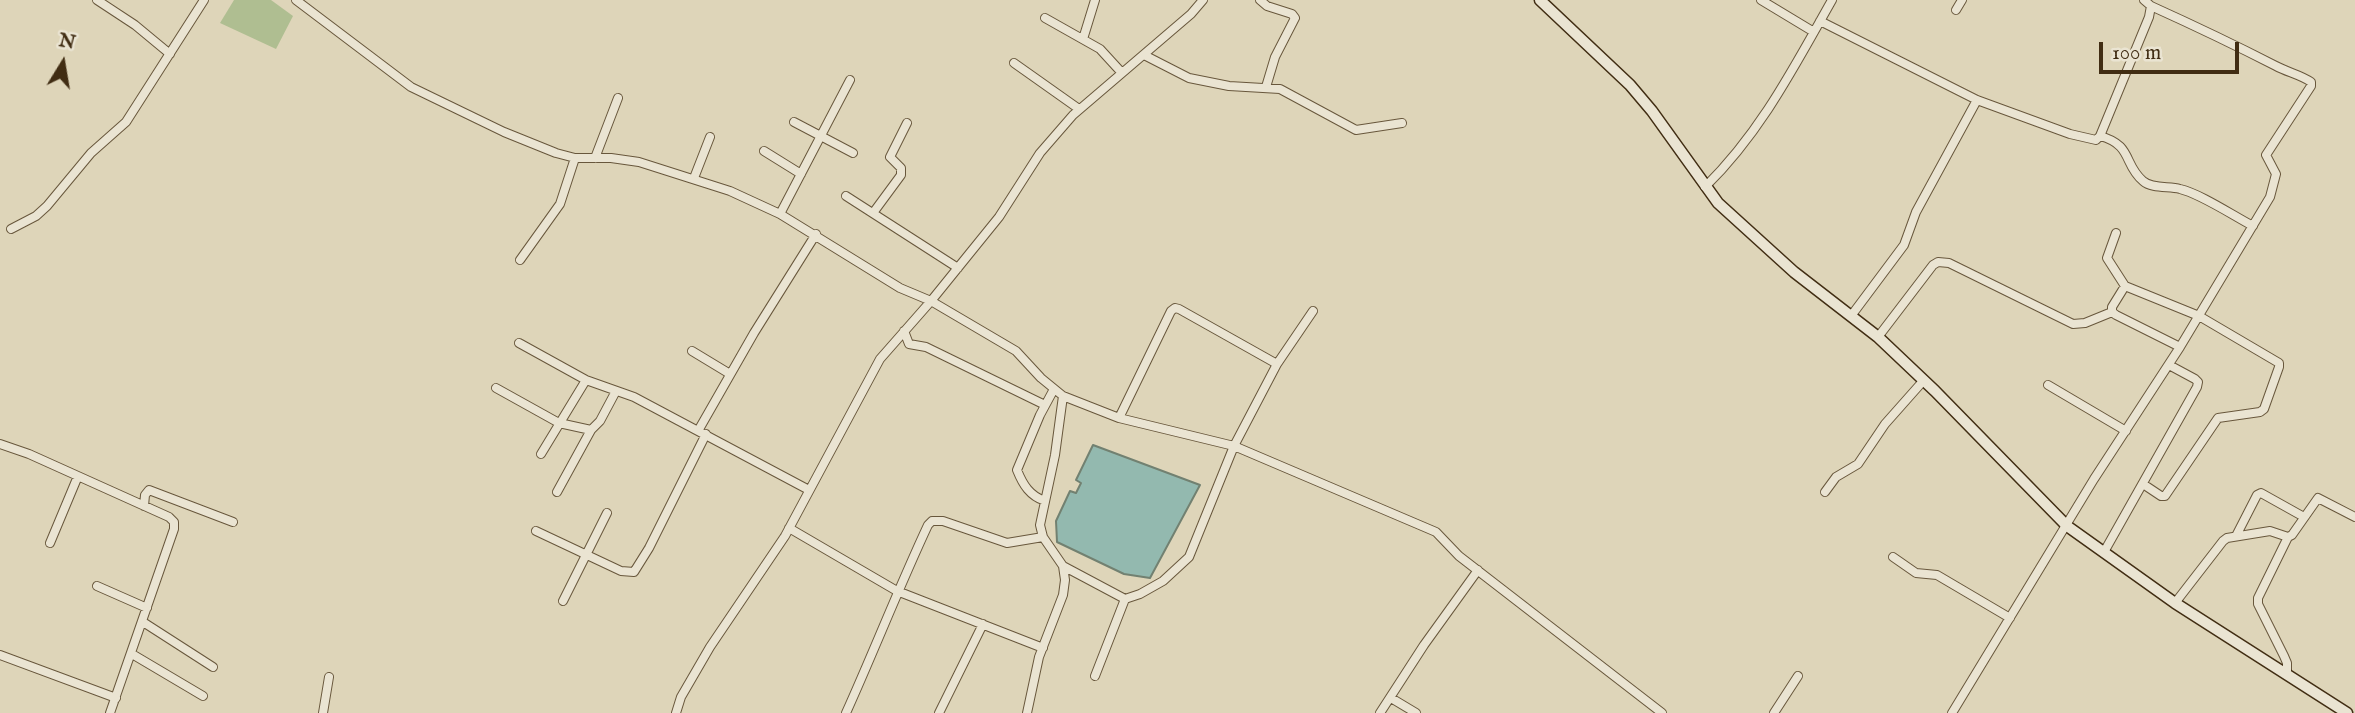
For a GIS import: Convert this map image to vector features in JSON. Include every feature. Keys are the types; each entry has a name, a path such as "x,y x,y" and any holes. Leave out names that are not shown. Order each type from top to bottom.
{"street":[{"path":"97,0 135,25 170,54"},
{"path":"11,229 36,216 47,206 91,153 126,121 204,0"},
{"path":"296,0 411,87 504,132 575,158 639,162 694,178 780,214 900,288 931,301 1016,351 1029,367 1063,396 1119,418 1234,446 1436,532 1459,556 1662,713"},
{"path":"1083,39 1095,0"},
{"path":"676,713 681,697 710,648 789,528 872,371 999,217 1040,153 1079,109 1191,15 1203,0"},
{"path":"1260,0 1267,6 1292,14 1295,18 1275,58 1266,87"},
{"path":"1540,0 1630,85 1652,110 1718,203 1794,272 1878,337 2067,526 2175,603 2347,713"},
{"path":"1761,0 1814,32"},
{"path":"1705,187 1752,134 1832,0"},
{"path":"1956,10 1962,0"},
{"path":"1820,21 1977,100 2070,134 2096,139 2100,136 2149,17 2147,3"},
{"path":"1951,713 2169,365 2270,197 2276,174 2266,155 2311,86 2311,82 2147,3"},
{"path":"1045,18 1100,49 1122,73"},
{"path":"1144,55 1188,78 1229,86 1280,89 1356,130 1402,123"},
{"path":"1014,63 1079,109"},
{"path":"780,214 850,80"},
{"path":"595,158 618,98"},
{"path":"1851,316 1904,246 1916,212 1977,100"},
{"path":"794,122 853,153"},
{"path":"873,214 901,176 901,168 890,157 907,123"},
{"path":"2100,136 2120,144 2141,180 2148,185 2188,192 2253,226"},
{"path":"694,178 710,137"},
{"path":"764,151 801,173"},
{"path":"520,260 560,204 575,158"},
{"path":"846,196 958,268"},
{"path":"2116,233 2107,258 2125,286 2199,316 2279,363 2267,405 2260,412 2218,418 2165,496 2143,484"},
{"path":"536,531 626,573 634,572 649,548 730,374 816,234"},
{"path":"1878,337 1938,262 1949,263 2073,324 2085,323 2112,312"},
{"path":"2112,312 2112,307 2125,286"},
{"path":"1119,418 1171,311 1175,308 1277,364"},
{"path":"1063,566 1125,599 1163,581 1189,557 1234,446 1277,364 1313,311"},
{"path":"2112,312 2180,347"},
{"path":"904,331 909,344 926,347 1045,405"},
{"path":"519,343 586,380 634,397 809,490"},
{"path":"692,351 730,374"},
{"path":"2104,552 2197,387 2195,379 2169,365"},
{"path":"541,454 586,380"},
{"path":"1825,492 1836,477 1858,464 1885,424 1923,380"},
{"path":"2048,385 2126,431"},
{"path":"496,388 559,423 590,430"},
{"path":"1045,501 1030,492 1017,470 1054,389"},
{"path":"557,492 590,430 600,421 616,391"},
{"path":"1027,713 1032,684 1063,595 1065,580 1063,566 1044,537 1040,525 1063,396"},
{"path":"0,444 29,454 169,517 174,522 148,608 110,713"},
{"path":"51,543 78,476"},
{"path":"144,506 145,495 149,490 233,522"},
{"path":"2236,536 2257,495 2261,493 2304,517"},
{"path":"2287,675 2287,663 2258,604 2258,598 2288,537 2318,498 2355,517"},
{"path":"564,601 607,513"},
{"path":"846,713 897,591 932,521 943,521 1007,543 1044,537"},
{"path":"789,528 897,591 1043,648"},
{"path":"2175,603 2222,541 2270,531 2288,537"},
{"path":"1893,557 1916,573 1937,575 2010,618"},
{"path":"1380,713 1424,645 1478,570"},
{"path":"97,586 148,608"},
{"path":"1095,676 1125,599"},
{"path":"143,622 213,667"},
{"path":"939,713 982,624"},
{"path":"132,654 203,696"},
{"path":"0,655 116,698"},
{"path":"1774,713 1798,676"},
{"path":"323,713 329,677"},
{"path":"1391,698 1416,713"}],"green space":[{"path":"234,0 271,0 293,16 276,49 220,23"}],"water":[{"path":"1093,445 1200,485 1150,578 1124,574 1057,542 1056,521 1070,491 1076,493 1081,483 1076,480"}]}
